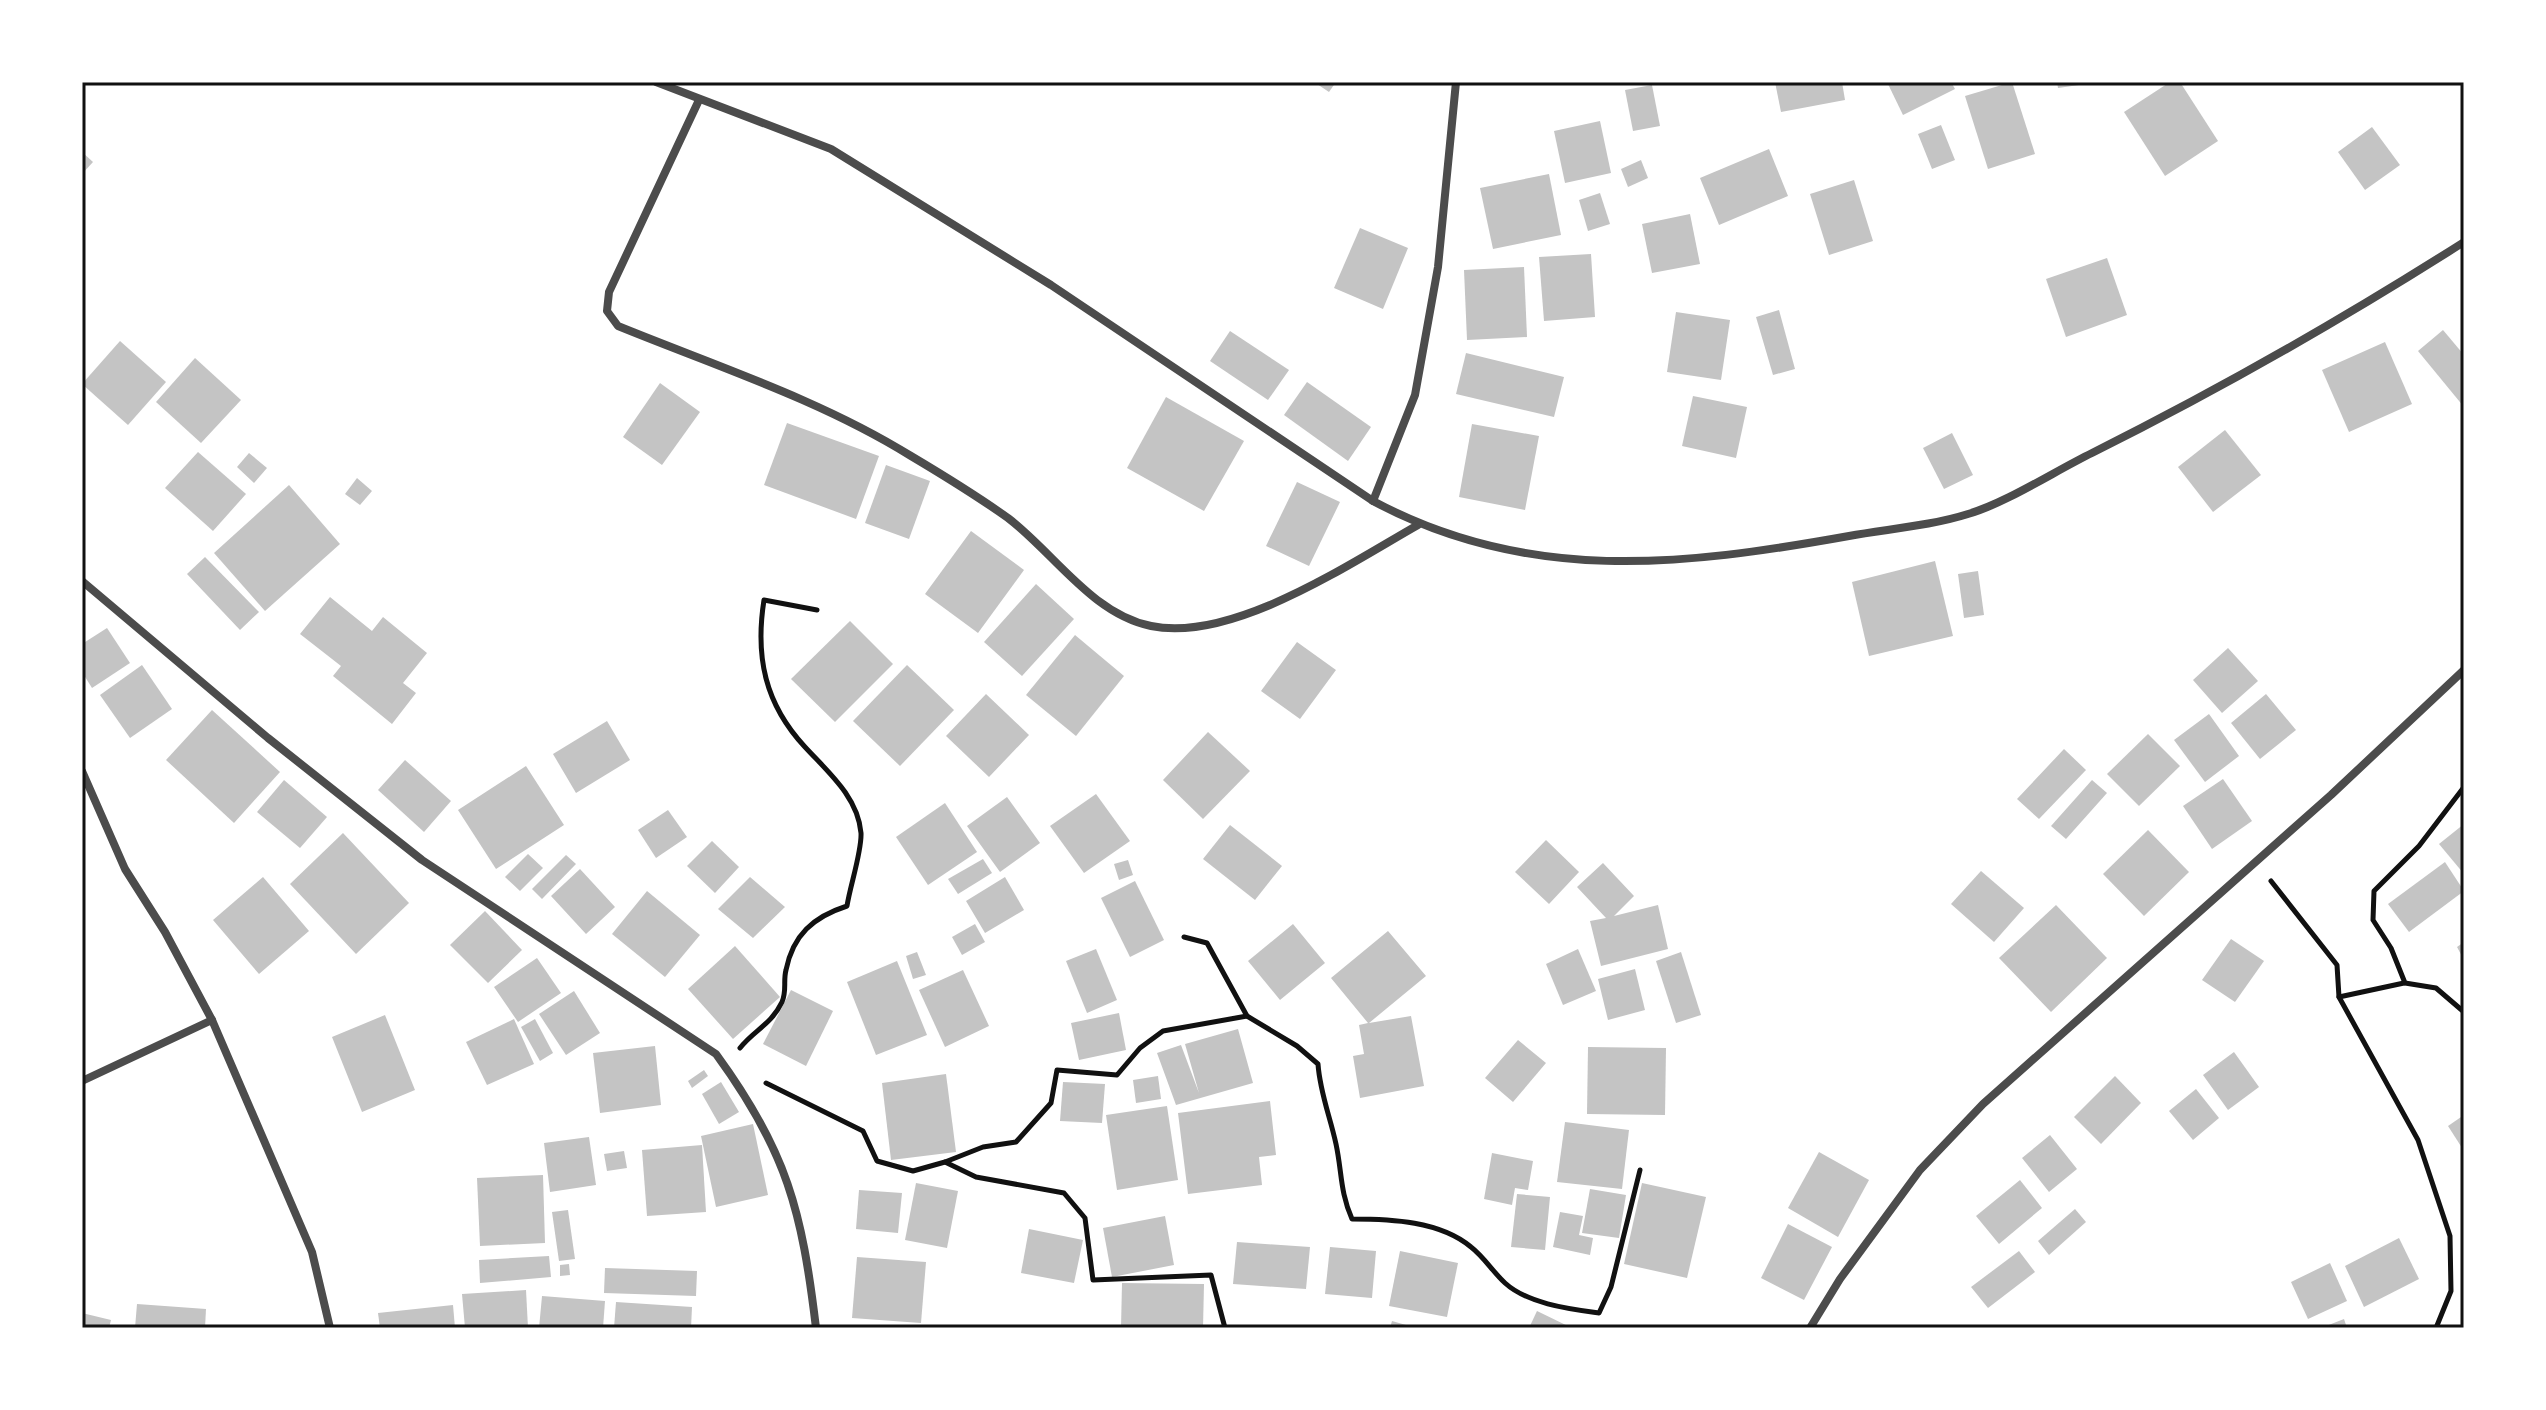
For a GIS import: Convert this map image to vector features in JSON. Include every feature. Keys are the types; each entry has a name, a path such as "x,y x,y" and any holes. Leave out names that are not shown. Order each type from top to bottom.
{"street":[{"path":"656,82 831,149 1051,285 1373,501 1418,525 1523,554 1642,563 1768,550 1968,514 2185,406 2282,353 2464,242"},
{"path":"1373,501 1415,395 1438,267 1456,82"},
{"path":"699,100 609,292 607,311 618,326 824,411 908,454 1008,519 1117,614 1152,626 1201,628 1287,598 1418,525"},
{"path":"82,581 268,738 422,860 716,1054 746,1095 782,1162 806,1246 816,1328"},
{"path":"1810,1328 1840,1279 1920,1170 1952,1137 2132,969 2257,862 2464,670"},
{"path":"82,771 125,869 165,932 212,1020 312,1252 330,1328"},
{"path":"82,1081 212,1020"}],"path":[{"path":"716,1054 729,1063 747,1039 763,1031 782,1001 785,972 799,932 831,911 847,906 861,833 843,786 802,744 769,696 758,638 764,600 817,610"},
{"path":"2405,983 2391,948 2373,920 2374,891 2419,846 2454,805 2464,787"},
{"path":"2257,862 2304,927 2337,965 2339,997 2418,1140 2450,1236 2451,1291 2436,1328"},
{"path":"1184,937 1207,943 1247,1016 1297,1046 1318,1064 1321,1097 1331,1120 1338,1152 1341,1192 1352,1219 1388,1219 1440,1230 1471,1247 1509,1287 1537,1299 1599,1313 1611,1287 1640,1170"},
{"path":"2339,997 2405,983 2436,988 2464,1012"},
{"path":"765,1082 863,1131 877,1161 913,1171 983,1147 1016,1142 1051,1103 1057,1070 1117,1075 1140,1048 1163,1031 1247,1016"},
{"path":"945,1162 976,1177 1064,1193 1085,1218 1093,1280 1211,1275 1225,1328"}],"building":[{"path":"1314,82 1336,82 1329,92"},
{"path":"1775,82 1842,82 1845,100 1781,112"},
{"path":"1887,82 1951,82 1955,89 1903,115"},
{"path":"2012,82 2035,154 1988,169 1965,96"},
{"path":"2057,82 2085,82 2086,84 2058,88"},
{"path":"2170,82 2180,82 2218,141 2165,176 2124,112"},
{"path":"1652,85 1660,126 1633,131 1625,90"},
{"path":"1600,121 1611,173 1565,183 1554,131"},
{"path":"1941,125 1955,160 1932,169 1918,134"},
{"path":"2372,127 2400,165 2365,190 2338,152"},
{"path":"1769,149 1788,196 1719,225 1700,178"},
{"path":"82,152 93,162 82,174"},
{"path":"1641,160 1648,178 1628,187 1621,169"},
{"path":"1549,174 1561,235 1493,249 1480,188"},
{"path":"1854,180 1873,241 1829,255 1810,194"},
{"path":"1600,193 1610,224 1588,231 1579,200"},
{"path":"1690,214 1700,264 1652,273 1642,224"},
{"path":"1360,228 1408,248 1383,309 1334,288"},
{"path":"1591,254 1595,317 1544,321 1539,257"},
{"path":"2107,258 2127,315 2066,337 2046,279"},
{"path":"1524,267 1527,337 1467,340 1464,270"},
{"path":"1779,310 1795,369 1773,375 1756,317"},
{"path":"1676,312 1730,320 1721,380 1667,372"},
{"path":"2443,330 2464,355 2464,407 2418,351"},
{"path":"1230,331 1289,370 1268,400 1210,361"},
{"path":"120,341 166,382 128,425 82,384"},
{"path":"2385,342 2412,404 2349,432 2322,370"},
{"path":"1466,353 1564,377 1554,417 1456,394"},
{"path":"195,358 241,400 201,443 156,402"},
{"path":"1307,382 1371,427 1348,461 1284,415"},
{"path":"660,383 700,412 662,465 623,437"},
{"path":"1693,396 1747,407 1736,458 1682,446"},
{"path":"1166,397 1244,441 1204,511 1127,468"},
{"path":"787,423 879,456 856,519 764,485"},
{"path":"1472,424 1539,436 1525,510 1459,497"},
{"path":"2225,430 2261,475 2213,512 2178,467"},
{"path":"1952,433 1973,475 1944,489 1923,448"},
{"path":"198,452 246,494 213,531 165,488"},
{"path":"249,453 267,468 254,483 237,467"},
{"path":"886,465 930,481 909,539 865,523"},
{"path":"357,478 372,491 360,505 345,494"},
{"path":"1297,482 1340,502 1309,566 1266,546"},
{"path":"289,485 340,544 265,611 214,553"},
{"path":"971,531 1024,570 978,633 925,594"},
{"path":"205,557 259,612 240,630 187,574"},
{"path":"1935,561 1953,636 1869,656 1852,582"},
{"path":"1978,571 1984,615 1964,618 1958,574"},
{"path":"1036,584 1074,619 1022,676 984,642"},
{"path":"330,597 372,631 383,617 427,653 403,683 416,693 392,724 333,676 341,666 300,634"},
{"path":"850,621 893,664 835,722 791,679"},
{"path":"107,628 130,663 92,688 82,672 82,644"},
{"path":"1075,635 1124,676 1076,736 1026,695"},
{"path":"1297,642 1336,670 1300,719 1261,691"},
{"path":"2228,648 2258,681 2222,713 2193,680"},
{"path":"142,665 172,709 130,738 100,695"},
{"path":"907,665 954,710 900,766 853,721"},
{"path":"986,694 1029,735 989,777 946,736"},
{"path":"2266,694 2296,730 2260,759 2231,723"},
{"path":"212,710 280,772 234,823 166,760"},
{"path":"2209,714 2239,756 2205,782 2174,740"},
{"path":"607,721 630,760 576,793 553,754"},
{"path":"1208,732 1250,771 1203,819 1163,780"},
{"path":"2148,734 2180,766 2139,806 2107,774"},
{"path":"2064,749 2086,770 2039,819 2017,799"},
{"path":"405,760 451,801 424,832 378,790"},
{"path":"526,766 564,825 496,869 458,810"},
{"path":"2223,779 2252,821 2212,849 2183,806"},
{"path":"284,780 327,817 300,848 257,812"},
{"path":"2092,780 2107,793 2066,839 2051,826"},
{"path":"1096,794 1130,841 1084,873 1050,826"},
{"path":"1007,797 1040,843 1000,872 967,826"},
{"path":"945,803 977,852 928,885 896,837"},
{"path":"668,810 687,837 656,858 638,830"},
{"path":"2464,824 2464,874 2439,844"},
{"path":"1230,825 1282,866 1255,900 1203,859"},
{"path":"2148,830 2189,872 2144,916 2103,874"},
{"path":"343,833 409,903 356,954 290,884"},
{"path":"1546,840 1579,872 1549,904 1515,872"},
{"path":"712,841 739,867 715,893 687,866"},
{"path":"528,854 543,868 520,891 505,877"},
{"path":"566,855 576,864 542,899 532,889"},
{"path":"983,859 992,873 958,894 948,879"},
{"path":"1128,860 1133,875 1119,880 1114,864"},
{"path":"2445,862 2464,891 2409,932 2388,904"},
{"path":"1603,863 1634,896 1614,916 1658,905 1668,949 1601,966 1590,921 1606,918 1577,887"},
{"path":"580,869 615,907 586,934 551,896"},
{"path":"1981,871 2024,908 1994,942 1951,904"},
{"path":"263,877 309,931 259,974 213,920"},
{"path":"750,877 785,907 753,938 718,909"},
{"path":"1005,877 1024,910 985,933 966,901"},
{"path":"1135,881 1164,940 1130,957 1101,898"},
{"path":"647,891 700,935 665,977 612,934"},
{"path":"2056,905 2107,958 2051,1012 1999,958"},
{"path":"485,911 522,950 488,983 450,945"},
{"path":"975,924 985,942 962,955 952,937"},
{"path":"1293,924 1325,963 1280,1000 1248,961"},
{"path":"1388,931 1426,976 1369,1023 1411,1016 1424,1086 1360,1098 1353,1056 1364,1054 1359,1025 1368,1023 1331,978"},
{"path":"2231,939 2264,961 2235,1002 2202,980"},
{"path":"2464,942 2464,960 2457,947"},
{"path":"735,946 780,997 733,1039 688,989"},
{"path":"1096,949 1117,1000 1087,1013 1066,961"},
{"path":"1578,949 1596,991 1563,1005 1546,964"},
{"path":"917,952 926,975 913,979 906,956"},
{"path":"1681,952 1701,1015 1676,1023 1656,961"},
{"path":"537,958 561,993 518,1022 494,987"},
{"path":"897,961 927,1035 876,1055 847,982"},
{"path":"1635,969 1645,1010 1608,1020 1598,979"},
{"path":"963,970 989,1026 945,1047 919,990"},
{"path":"791,990 833,1011 806,1066 763,1044"},
{"path":"574,991 600,1033 566,1055 539,1014"},
{"path":"1119,1013 1126,1050 1079,1060 1071,1023"},
{"path":"385,1015 415,1090 362,1112 332,1037"},
{"path":"514,1019 534,1064 487,1085 466,1042"},
{"path":"535,1019 553,1053 540,1061 521,1027"},
{"path":"1238,1029 1253,1083 1176,1105 1157,1053 1181,1045 1199,1093 1185,1044"},
{"path":"1518,1040 1546,1063 1513,1102 1485,1078"},
{"path":"655,1046 661,1105 600,1113 593,1053"},
{"path":"1588,1047 1666,1048 1665,1115 1587,1114"},
{"path":"2234,1052 2259,1087 2228,1110 2203,1075"},
{"path":"704,1070 708,1076 692,1088 688,1081"},
{"path":"946,1074 956,1152 891,1160 882,1083"},
{"path":"1158,1076 1161,1099 1136,1103 1133,1080"},
{"path":"2115,1076 2141,1103 2101,1144 2074,1117"},
{"path":"721,1082 739,1112 719,1124 702,1094"},
{"path":"1063,1082 1105,1084 1102,1123 1060,1121"},
{"path":"2196,1089 2219,1118 2193,1140 2169,1111"},
{"path":"1270,1101 1276,1155 1259,1157 1262,1185 1188,1194 1178,1113"},
{"path":"1167,1106 1178,1180 1117,1190 1106,1115"},
{"path":"2464,1115 2464,1151 2448,1126"},
{"path":"1565,1122 1629,1130 1622,1189 1557,1182"},
{"path":"753,1124 768,1195 716,1207 701,1136"},
{"path":"2050,1135 2077,1169 2049,1192 2022,1158"},
{"path":"589,1137 596,1185 550,1192 544,1143"},
{"path":"702,1145 706,1212 647,1216 642,1150"},
{"path":"624,1151 627,1168 607,1171 604,1154"},
{"path":"1819,1152 1869,1180 1838,1237 1788,1208"},
{"path":"1492,1153 1533,1161 1528,1190 1515,1188 1512,1205 1484,1199"},
{"path":"543,1175 545,1243 480,1246 477,1178"},
{"path":"2020,1180 2042,1208 1999,1244 1976,1216"},
{"path":"916,1183 958,1191 947,1248 905,1240"},
{"path":"1642,1183 1706,1197 1687,1278 1624,1264"},
{"path":"1590,1189 1626,1195 1619,1238 1582,1233"},
{"path":"859,1190 902,1193 898,1233 856,1229"},
{"path":"1517,1194 1550,1197 1545,1250 1511,1247"},
{"path":"2075,1209 2086,1222 2049,1255 2038,1241"},
{"path":"568,1210 575,1259 559,1261 552,1212"},
{"path":"1560,1212 1583,1216 1579,1235 1593,1238 1590,1255 1553,1247"},
{"path":"1165,1216 1174,1265 1112,1277 1103,1228"},
{"path":"1788,1224 1832,1247 1804,1300 1761,1278"},
{"path":"1029,1229 1083,1240 1074,1283 1021,1273"},
{"path":"2399,1238 2419,1279 2364,1307 2345,1266"},
{"path":"1237,1242 1310,1247 1306,1289 1233,1284"},
{"path":"1330,1247 1376,1251 1372,1298 1325,1294"},
{"path":"1400,1251 1458,1263 1447,1317 1389,1306"},
{"path":"2019,1251 2035,1272 1988,1308 1971,1287"},
{"path":"549,1256 551,1277 480,1283 479,1260"},
{"path":"857,1257 926,1262 921,1323 852,1318"},
{"path":"2330,1263 2347,1301 2308,1319 2291,1282"},
{"path":"569,1264 570,1275 560,1276 560,1265"},
{"path":"605,1268 697,1271 696,1296 604,1293"},
{"path":"1122,1283 1204,1284 1203,1328 1121,1328"},
{"path":"526,1290 528,1328 465,1328 462,1294"},
{"path":"542,1296 605,1301 603,1328 539,1328"},
{"path":"616,1302 692,1307 691,1328 614,1328"},
{"path":"137,1304 206,1309 205,1328 135,1328"},
{"path":"453,1305 455,1328 380,1328 378,1313"},
{"path":"1537,1311 1572,1328 1529,1328"},
{"path":"82,1313 111,1320 109,1328 82,1328"},
{"path":"2344,1319 2347,1328 2321,1328"},
{"path":"1392,1321 1413,1327 1413,1328 1390,1328"}]}
